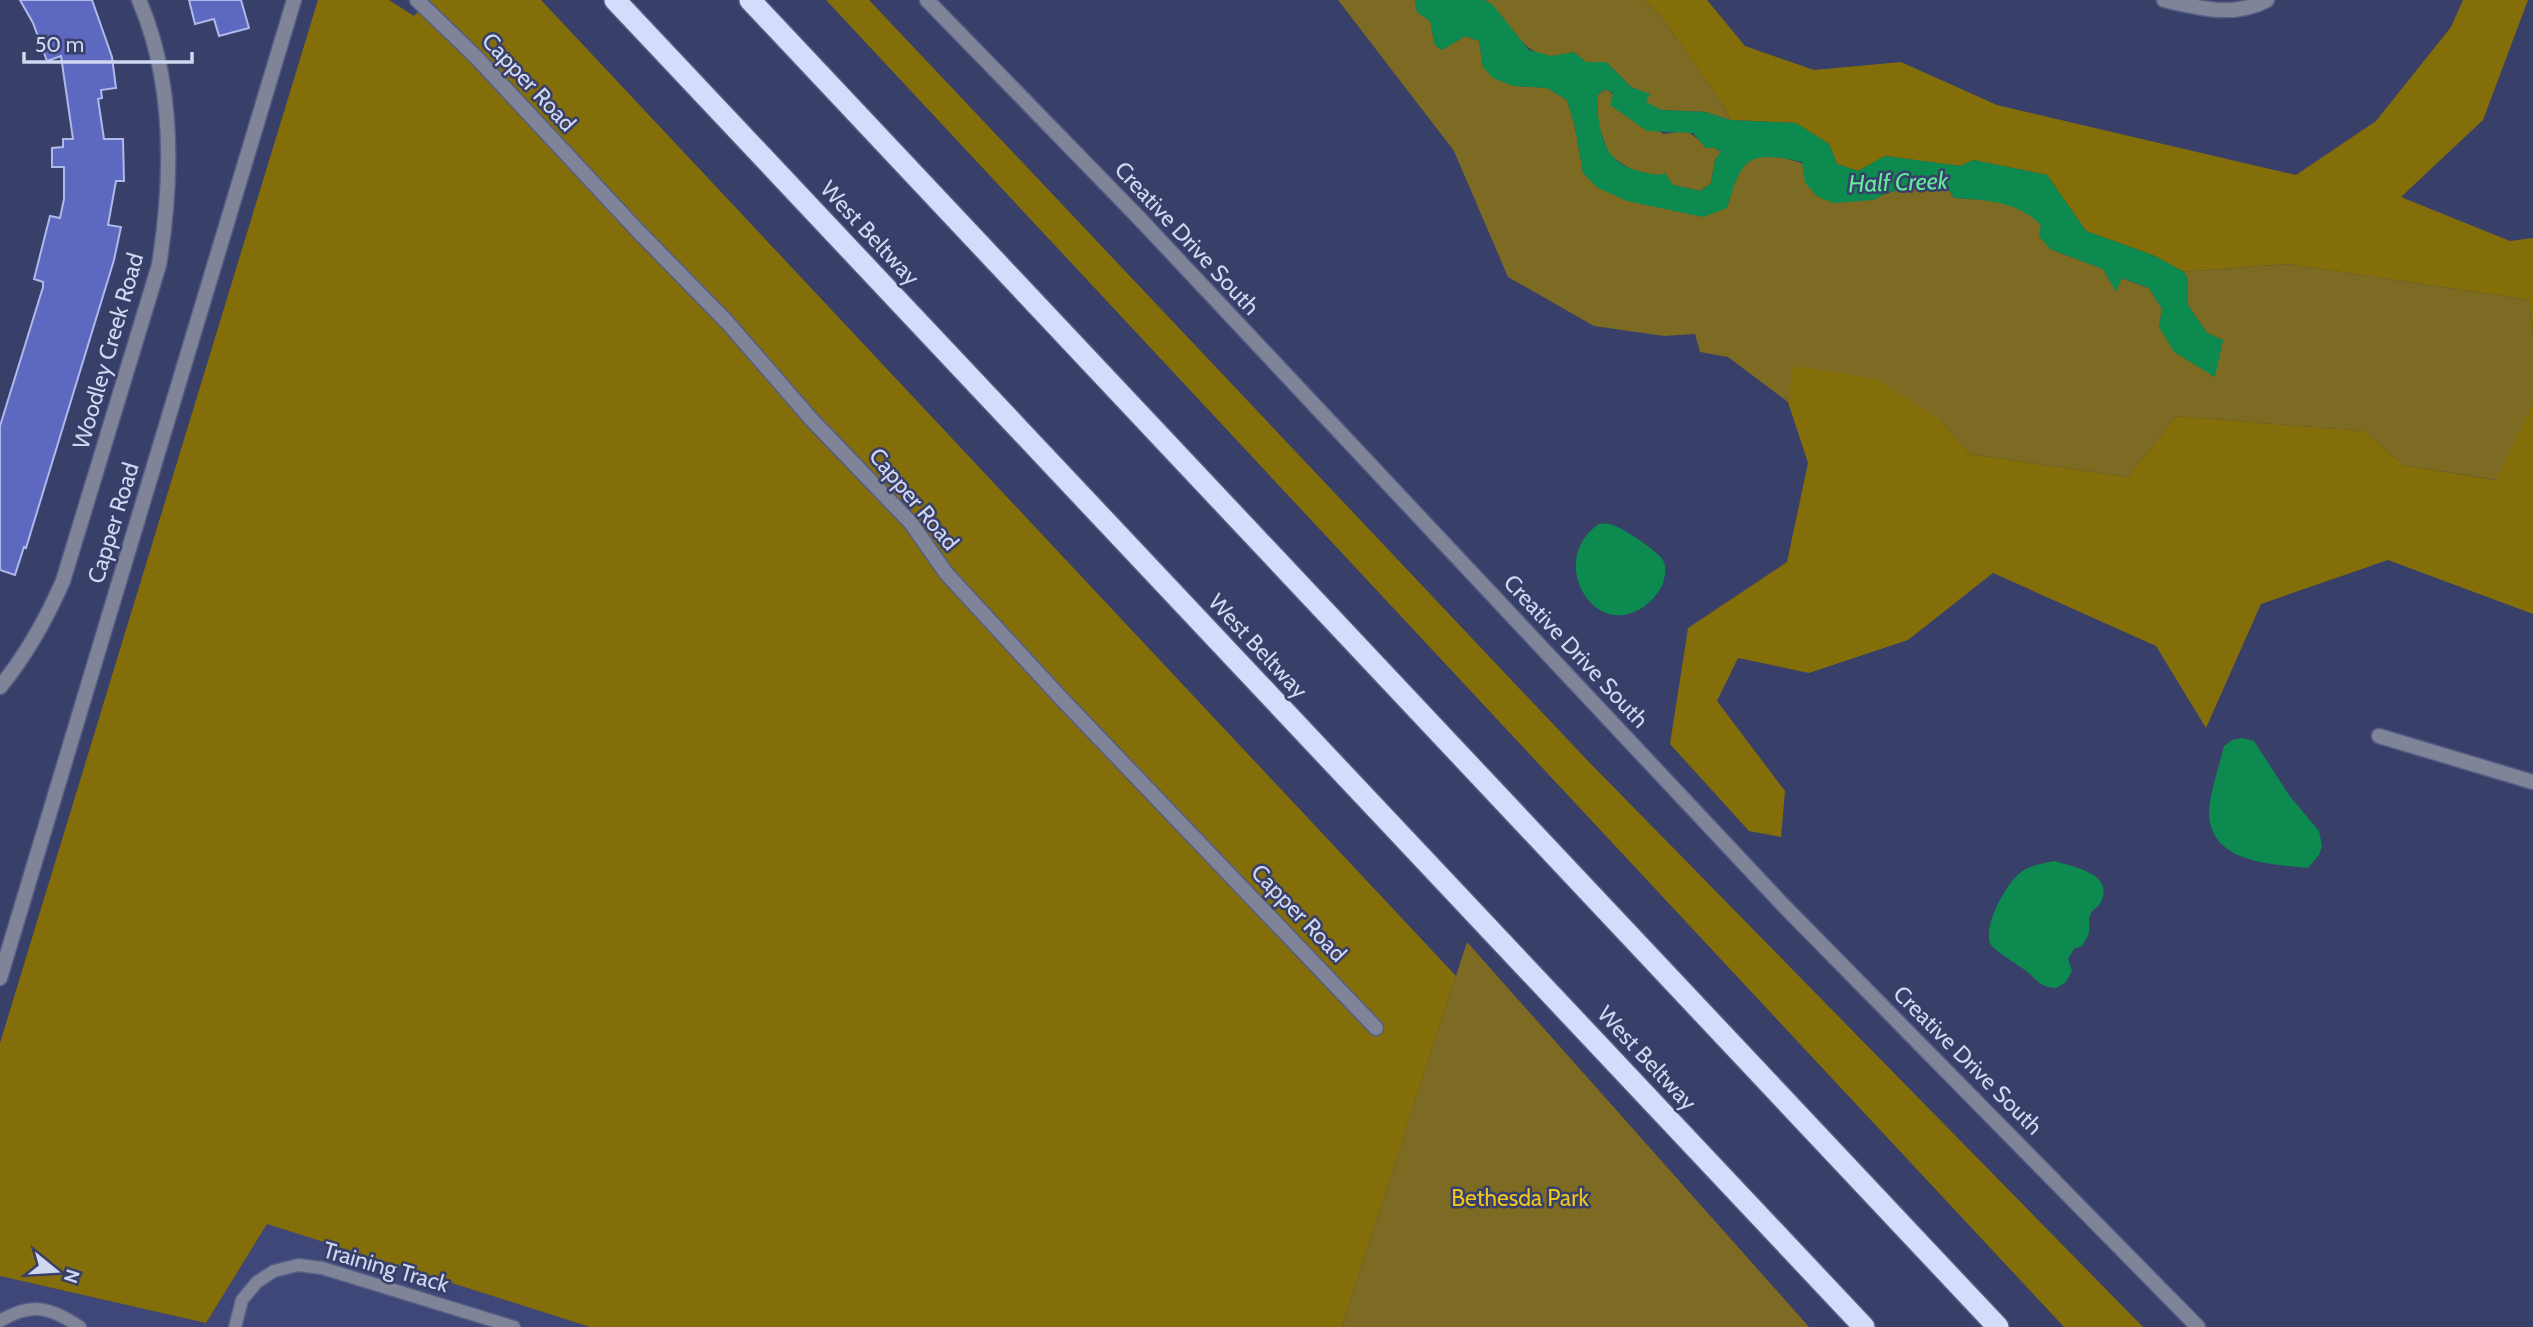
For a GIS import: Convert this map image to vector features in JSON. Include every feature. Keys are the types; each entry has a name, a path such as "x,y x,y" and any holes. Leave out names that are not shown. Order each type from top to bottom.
{"highway":[{"name":"West Beltway","path":"615,0 1864,1327"},
{"path":"750,0 1998,1327"}],"street":[{"name":"Capper Road","path":"0,978 294,0"},
{"name":"Capper Road","path":"417,0 476,57 727,322 812,420 911,523 946,573 1376,1028"},
{"name":"Creative Drive South","path":"927,0 1139,218 1728,848 2198,1327"},
{"path":"2164,0 2205,9 2234,11 2267,0"},
{"name":"Woodley Creek Road","path":"0,687 22,660 46,620 64,582 159,265 169,183 167,115 159,65 141,4"},
{"path":"2379,736 2533,782"}],"lane":[{"name":"Training Track","path":"235,1327 242,1300 257,1282 274,1271 298,1265 322,1268 514,1327"},
{"path":"0,1321 32,1308 50,1310 80,1327"}],"shaded area":[{"path":"318,0 389,0 414,16 429,0 541,0 1456,976 1342,1327 590,1327 267,1224 206,1323 0,1276 0,1043"},
{"path":"826,0 869,0 1588,761 2143,1327 2064,1327"},
{"path":"1643,0 1707,0 1745,46 1814,70 1901,62 1997,105 2296,175 2376,121 2451,27 2463,0 2528,0 2483,120 2401,197 2510,241 2533,238 2533,334 2529,300 2287,264 2184,272 2155,256 2086,231 2047,175 1973,160 1960,166 1885,156 1858,171 1837,164 1829,144 1796,123 1730,120 1725,108 1661,16"},
{"path":"1793,366 1877,379 1941,421 1970,454 2128,477 2176,416 2364,431 2404,465 2496,480 2533,402 2533,614 2388,560 2261,604 2206,728 2156,646 1993,573 1908,640 1809,673 1738,658 1717,701 1785,791 1781,837 1749,831 1670,744 1688,628 1787,562 1808,463 1788,402"},
{"path":"267,1224 590,1327 0,1327 0,1276 206,1323"}],"green space":[{"path":"1338,0 1415,0 1417,12 1430,21 1435,45 1442,50 1465,36 1479,41 1483,67 1514,86 1547,88 1567,100 1583,173 1727,208 1742,167 1759,157 1775,157 1811,167 1873,200 1900,190 1939,189 1949,190 1954,198 1988,200 2021,209 2041,226 2050,249 2103,269 2116,291 2121,278 2149,288 2162,309 2159,328 2214,377 2223,340 2207,333 2188,305 2188,280 2184,272 2287,264 2529,300 2533,334 2533,402 2497,480 2404,465 2364,431 2176,416 2128,477 1970,454 1941,421 1794,366 1788,402 1728,357 1700,352 1695,334 1664,336 1594,326 1508,277 1454,151"},
{"path":"1485,0 1643,0 1661,16 1725,108 1730,120 1705,112 1661,110 1645,102 1649,94 1631,87 1606,62 1586,62 1573,52 1557,56 1540,54 1522,42"},
{"path":"1606,89 1663,134 1688,132 1706,148 1715,148 1721,152 1715,160 1711,183 1700,191 1673,185 1658,176 1632,170 1609,155 1598,123 1597,95"},
{"name":"Bethesda Park","path":"1467,942 1809,1327 1342,1327"}],"water":[{"name":"Half Creek","path":"1415,0 1485,0 1493,5 1529,50 1551,56 1574,52 1586,62 1606,62 1631,87 1650,94 1646,102 1661,110 1705,112 1730,120 1796,123 1829,144 1837,164 1858,171 1885,156 1960,166 1973,160 2047,175 2086,231 2155,256 2184,272 2188,279 2188,305 2207,333 2223,340 2215,377 2174,352 2159,327 2162,309 2149,288 2122,278 2116,292 2103,269 2050,249 2039,236 2041,225 2011,206 1954,198 1949,190 1922,188 1888,192 1873,200 1834,203 1818,197 1805,183 1802,162 1770,157 1750,161 1737,178 1727,208 1703,217 1627,201 1598,188 1583,173 1567,100 1547,88 1514,86 1493,78 1483,67 1479,41 1465,36 1442,50 1435,45 1430,21 1417,12","holes":["1605,89 1613,93 1610,105 1647,131 1693,133 1706,148 1721,151 1715,160 1711,183 1700,191 1673,185 1665,173 1655,175 1638,171 1616,160 1604,142 1597,95"]},
{"path":"1599,524 1614,525 1646,545 1663,560 1665,573 1662,586 1647,605 1640,609 1622,615 1606,613 1592,604 1582,590 1576,574 1577,556 1584,539"},
{"path":"2242,738 2254,741 2289,795 2319,831 2322,846 2319,855 2308,868 2246,858 2221,843 2213,831 2209,808 2224,746 2232,740"},
{"path":"2055,861 2090,873 2102,884 2104,892 2101,902 2090,915 2087,937 2068,959 2072,971 2066,982 2056,988 2045,986 2007,958 1991,945 1989,937 1993,916 2011,883 2027,868"}],"building":[{"path":"20,0 92,0 112,57 116,88 101,90 102,98 98,99 104,139 123,139 124,181 116,181 108,225 121,227 114,260 26,548 24,547 15,575 0,570 0,426 43,287 43,282 34,279 50,216 60,218 64,199 64,167 52,167 52,148 63,147 63,139 73,139 61,56 47,61 33,23"},
{"path":"189,0 241,0 249,28 219,36 214,19 195,24"}]}
